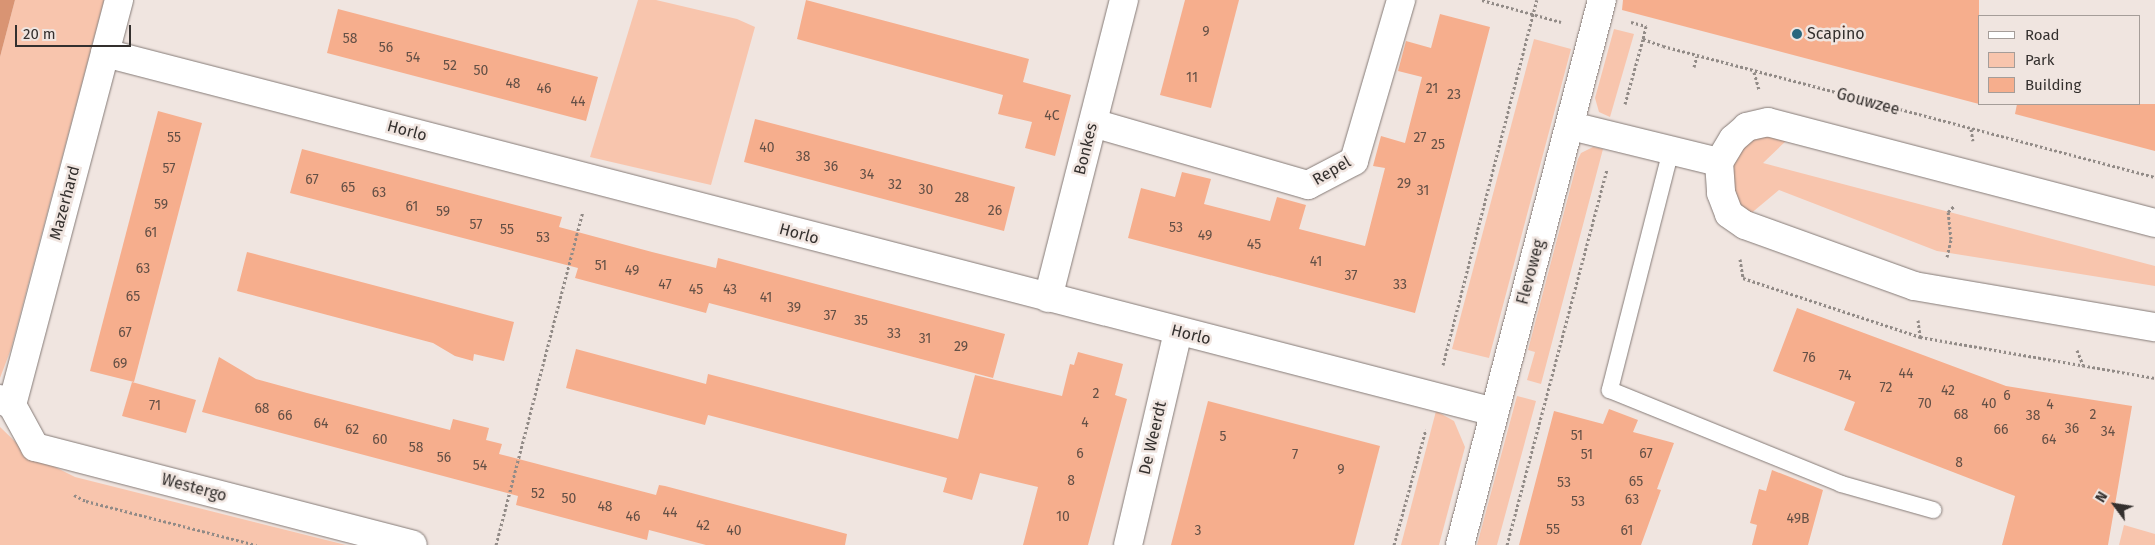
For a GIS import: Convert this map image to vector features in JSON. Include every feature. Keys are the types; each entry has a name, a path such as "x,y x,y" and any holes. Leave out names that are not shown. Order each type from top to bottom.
{"street":[{"name":"Mazerhard","path":"6,402 105,53 118,0"},
{"name":"Bonkes","path":"1048,298 1124,0"},
{"name":"Repel","path":"1093,123 1308,185 1354,161 1401,0"},
{"name":"Flevoweg","path":"1460,545 1598,15"},
{"name":"Horlo","path":"105,53 1178,332 1494,412"},
{"path":"2155,223 1768,122 1747,127 1740,133 1719,162 1721,193 1729,214 1740,221 1914,286 2155,327"},
{"path":"1570,126 1719,162"},
{"name":"De Weerdt","path":"1128,545 1178,332"},
{"name":"Westergo","path":"6,402 35,447 413,545"}],"lane":[{"path":"1671,150 1610,390 1841,484 1933,510"}],"path":[{"path":"1482,0 1534,14 1598,15 1646,26 1507,545"},
{"path":"1394,545 1435,396 1538,0"},
{"name":"Gouwzee","path":"1643,40 2155,177"},
{"path":"1694,67 1697,56"},
{"path":"1920,337 1914,286 1947,258 1951,239 1948,212 1978,177 1971,129"},
{"path":"496,545 592,180"}],"green space":[{"path":"15,0 104,0 11,349 0,378 0,57"},
{"path":"638,0 656,0 737,19 755,27 711,185 590,157"},
{"path":"1614,29 1634,34 1610,117 1599,112 1595,98"},
{"path":"1534,39 1571,49 1489,358 1452,349"},
{"path":"1765,133 1789,138 1763,163 2155,266 2155,286 1937,251 1779,190 1749,215 1733,201 1731,162 1746,143"},
{"path":"1593,147 1603,149 1541,384 1527,380 1535,352 1528,350 1578,159 1581,153"},
{"path":"1517,396 1536,401 1497,545 1477,545"},
{"path":"1436,411 1454,421 1465,447 1439,545 1401,545"},
{"path":"0,427 27,453 75,477 346,545 0,545"},
{"path":"2124,525 2155,534 2155,545 2119,545"}],"shaded area":[{"path":"0,0 15,0 0,57"}],"building":[{"path":"806,0 1029,59 1023,82 1071,95 1055,156 1025,148 1032,122 998,114 1003,95 797,39"},
{"path":"1185,0 1239,0 1211,108 1160,95"},
{"path":"1623,0 1979,0 1978,104 1622,10"},
{"path":"338,9 598,77 586,121 327,53"},
{"path":"1440,14 1490,27 1415,313 1128,238 1141,188 1175,197 1182,172 1211,179 1204,204 1270,221 1277,197 1306,205 1299,229 1365,246 1385,168 1373,166 1381,136 1405,143 1422,77 1398,71 1406,41 1431,48"},
{"path":"2155,104 2155,151 2015,114 2017,105"},
{"path":"158,111 202,123 134,382 90,371"},
{"path":"755,119 1015,187 1004,231 744,162"},
{"path":"302,149 562,217 559,227 652,252 716,268 718,258 1005,334 993,378 709,303 706,313 575,278 578,268 290,193"},
{"path":"247,252 514,322 504,361 474,354 473,361 455,356 433,343 237,291"},
{"path":"1797,308 2006,386 2132,406 2108,545 2002,545 2015,496 1844,430 1855,402 1773,371"},
{"path":"576,349 706,384 708,374 958,439 975,375 1062,396 1070,364 1074,365 1078,352 1123,364 1115,395 1127,399 1088,545 1023,545 1038,487 980,473 972,500 943,492 947,478 708,415 705,425 566,388"},
{"path":"219,357 256,379 307,393 450,430 453,419 489,428 486,440 502,444 499,454 656,495 659,485 665,486 847,534 845,545 706,545 649,530 647,540 516,505 518,496 202,412"},
{"path":"132,382 196,400 186,433 122,416"},
{"path":"1208,401 1380,446 1354,545 1171,545"},
{"path":"1609,409 1638,420 1633,432 1674,443 1657,489 1661,490 1641,545 1519,545 1554,411 1603,424"},
{"path":"1772,470 1823,490 1808,545 1752,545 1757,525 1750,523 1759,489 1766,491"}],"place":[{"name":"Scapino","path":"1797,34"}]}
